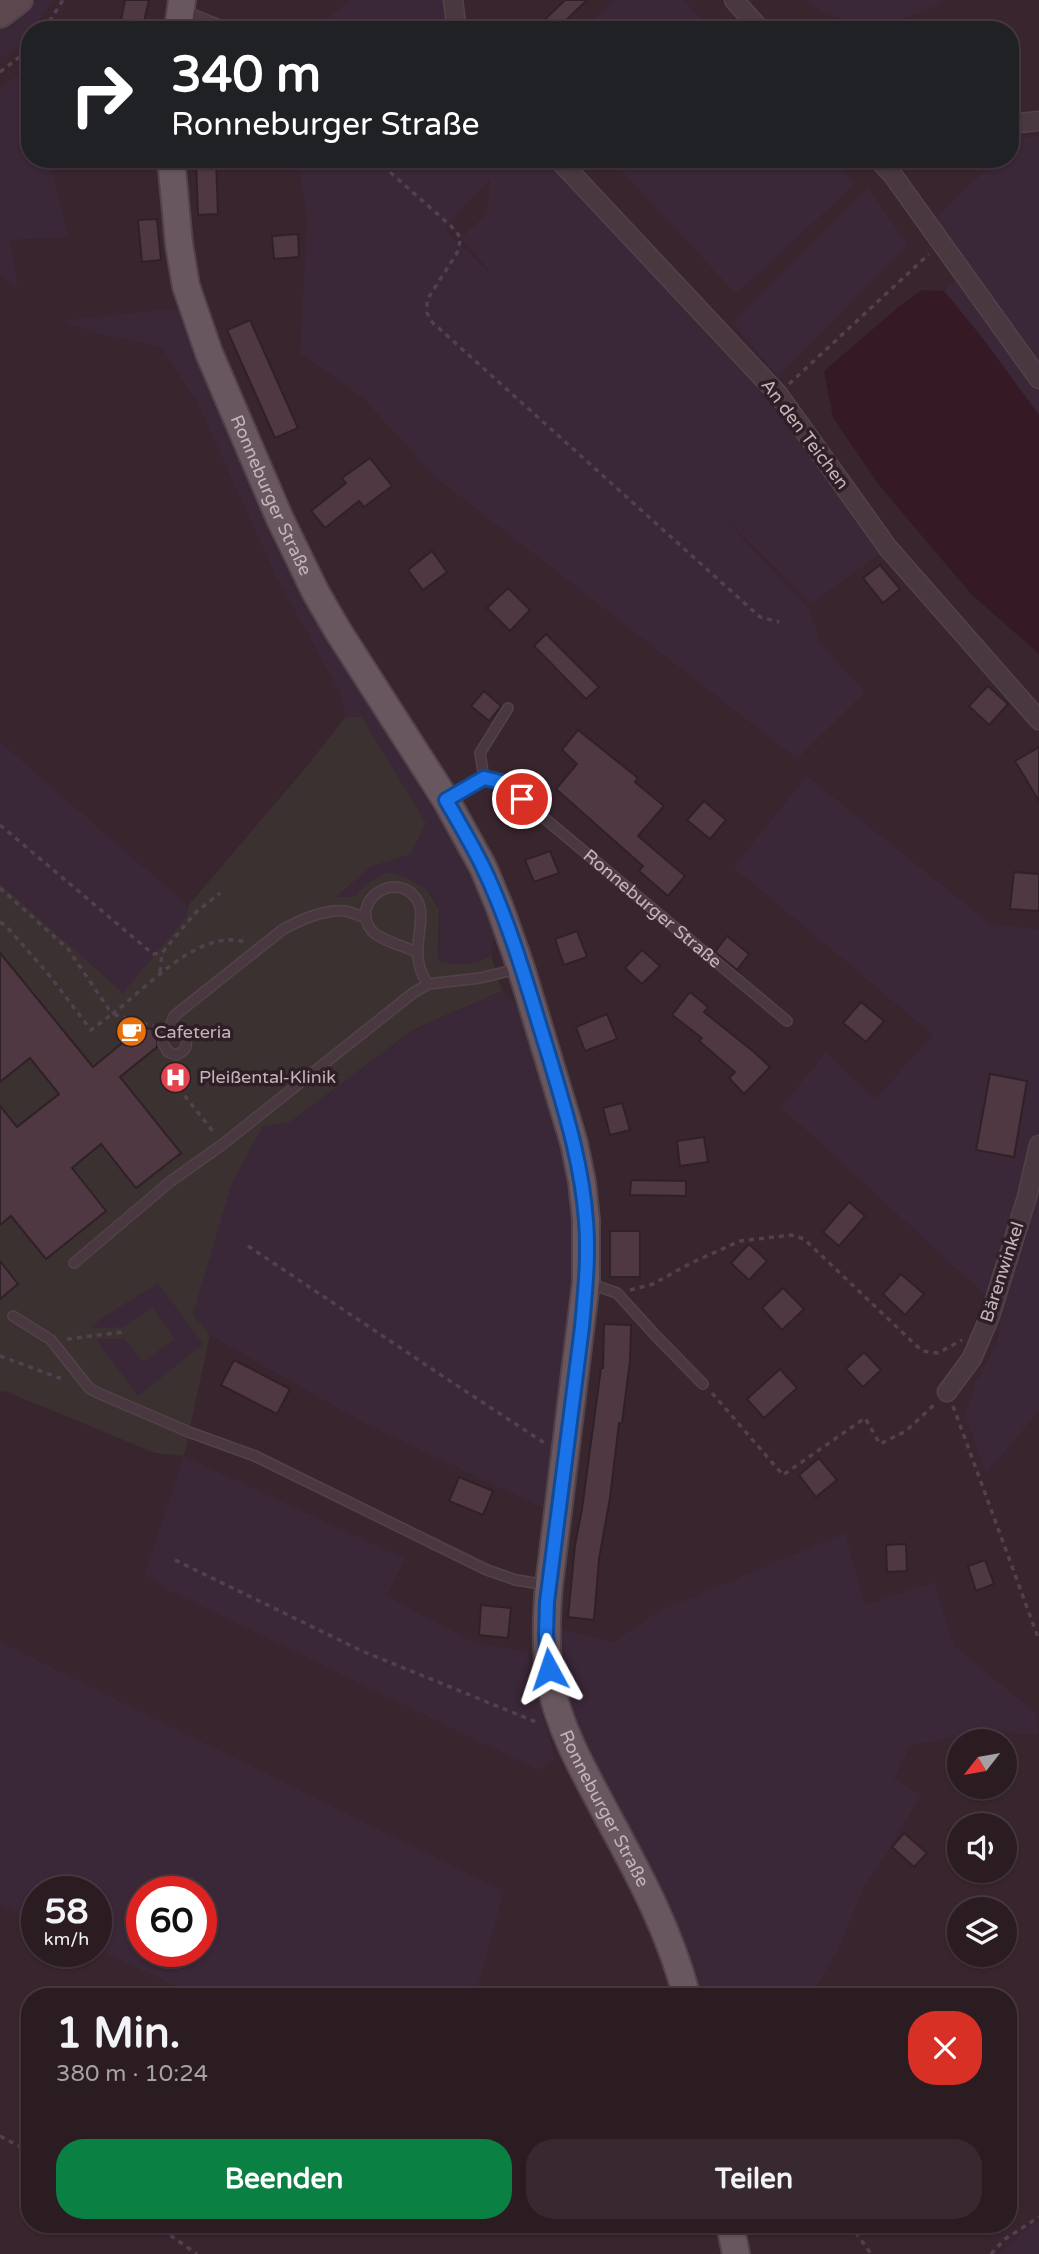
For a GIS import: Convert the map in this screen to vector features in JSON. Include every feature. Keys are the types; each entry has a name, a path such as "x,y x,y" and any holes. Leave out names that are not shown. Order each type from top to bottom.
{"main road":[{"path":"0,15 20,0"},
{"name":"Ronneburger Straße","path":"172,168 179,244 197,320 298,558 338,631 446,800 483,867 521,968 574,1143 586,1220 586,1282 549,1585 547,1651 559,1714 582,1767 651,1897 666,1932 684,1988"},
{"path":"732,2233 736,2254"}],"street":[{"path":"453,0 456,21"},
{"path":"734,0 753,21"},
{"path":"1019,123 1039,121"},
{"name":"An den Teichen","path":"566,168 778,394 888,548 1039,720"},
{"path":"886,168 1039,379"},
{"name":"Bärenwinkel","path":"947,1392 972,1359 989,1316 1027,1197 1039,1145"}],"lane":[{"path":"180,13 204,21"},
{"path":"446,800 484,778 480,753 508,708"},
{"name":"Ronneburger Straße","path":"484,778 501,782 787,1021"},
{"path":"416,952 373,932 366,918 366,907 372,896 382,888 407,889 421,907 416,952 421,975 428,984"},
{"path":"171,1024 184,1033 187,1045 184,1051 172,1054 166,1050 161,1034 171,1024 174,1016 259,947 299,921 323,913 345,911 366,918"},
{"path":"74,1262 171,1181 223,1144 412,993 428,984 480,978 521,968"},
{"path":"586,1282 617,1293 703,1384"},
{"path":"13,1315 51,1340 90,1389 188,1432 255,1456 487,1570 516,1580 549,1585"}],"path":[{"path":"50,21 63,0"},
{"path":"0,72 21,57"},
{"path":"385,168 461,238 457,253 427,300 427,313 432,322 760,617 779,622"},
{"path":"778,394 941,243"},
{"path":"0,825 153,954 162,953"},
{"path":"0,888 68,949 112,1014 161,1034"},
{"path":"160,974 162,953 195,913 220,893"},
{"path":"0,922 49,975 91,1030 187,954 210,944 238,939 259,947"},
{"path":"172,1054 184,1096 223,1144"},
{"path":"617,1293 653,1284 740,1241 791,1236 804,1239 922,1351 939,1353 970,1335 989,1316"},
{"path":"248,1246 565,1457"},
{"path":"51,1340 124,1332"},
{"path":"0,1356 90,1389"},
{"path":"703,1384 783,1475 865,1418 880,1444 906,1431 947,1392 1039,1640"},
{"path":"175,1560 362,1651 536,1722 559,1714"},
{"path":"0,2136 21,2147"},
{"path":"1017,2231 1039,2217"},
{"path":"167,2233 197,2254"},
{"path":"856,2233 871,2254"},
{"path":"991,2254 1014,2233"}],"shaded area":[{"path":"38,0 54,0 39,21 21,21 21,46 0,59 0,29"},
{"path":"350,0 445,0 447,21 324,21"},
{"path":"615,0 684,0 703,21 593,21"},
{"path":"804,0 946,0 911,16 892,21 852,21 821,11"},
{"path":"21,73 21,168 51,168 68,237 10,240 18,290 0,276 0,88"},
{"path":"1039,136 1039,415 944,291 963,273 928,225 988,168 1019,168 1019,138"},
{"path":"298,168 566,168 778,394 888,548 811,604 712,505 810,610 821,644 865,692 797,759 435,477 363,398 300,353 307,219","holes":["490,179 487,213 461,238 496,279 444,229"]},
{"path":"618,168 840,168 855,184 736,294"},
{"path":"868,188 908,245 778,377 732,322"},
{"path":"922,290 944,291 1039,415 1039,654 971,594 879,485 833,418 824,371"},
{"path":"179,308 186,333 271,536 318,625 455,844 483,904 494,936 491,955 484,959 465,964 438,961 440,928 436,902 426,889 403,876 387,872 366,884 355,896 336,897 370,867 410,855 426,823 362,717 345,717 340,693 276,576 197,402 161,347 99,334 58,321"},
{"name":"Pleißental-Klinik","path":"345,717 362,717 427,823 410,855 370,867 337,897 355,896 366,884 387,871 400,874 425,887 439,909 438,961 478,962 491,955 502,991 413,1030 289,1123 193,1314 210,1335 184,1456 155,1453 5,1391 0,1392 0,883 123,992 186,917 188,906 308,765"},
{"path":"0,742 188,906 186,917 123,993 0,883"},
{"path":"807,776 990,924 1039,929 1039,1411 986,1474 965,1415 976,1382 997,1343 1003,1300 983,1293 781,1107 826,1052 875,1099 933,1035 733,867"},
{"path":"502,991 523,1010 531,1050 541,1065 568,1166 576,1229 571,1253 576,1281 547,1510 362,1422 210,1335 193,1314 232,1183 263,1126 289,1123 413,1030"},
{"path":"158,1283 203,1344 138,1396 96,1339 125,1339 143,1362 175,1339 152,1307 124,1327 91,1328 99,1320"},
{"path":"184,1456 405,1559 387,1596 475,1643 527,1651 555,1759 538,1770 166,1589 145,1574"},
{"path":"845,1533 865,1605 934,1582 954,1646 1037,1714 1039,1735 1017,1733 1017,1729 947,1729 947,1739 911,1745 894,1779 921,1795 865,1885 838,1950 815,1988 691,1988 573,1724 561,1672 556,1628 613,1642 659,1611"},
{"path":"0,1642 504,1891 477,1988 180,1988 135,1967 217,1967 217,1876 126,1876 126,1963 112,1956 112,1876 21,1876 21,1915 0,1905"},
{"path":"1039,2222 1039,2254 999,2254 1031,2225"}],"building":[{"path":"125,0 149,0 144,21 121,21"},
{"path":"565,0 587,0 565,21 543,21"},
{"path":"196,168 216,168 218,214 198,215"},
{"path":"157,219 161,260 142,262 138,220"},
{"path":"298,234 299,257 274,259 272,236"},
{"path":"250,320 298,428 275,438 227,330"},
{"path":"370,458 392,486 364,507 359,501 325,528 311,511 346,483 342,478"},
{"path":"432,551 447,572 423,590 408,570"},
{"path":"880,565 900,589 883,603 863,578"},
{"path":"508,588 530,610 510,631 487,608"},
{"path":"546,634 599,687 586,699 534,646"},
{"path":"988,686 1008,704 989,725 969,706"},
{"path":"484,691 501,706 489,721 471,706"},
{"path":"578,730 638,778 635,782 664,806 638,836 685,876 668,896 639,871 643,866 556,789 577,764 562,750"},
{"path":"1039,747 1039,801 1015,761"},
{"path":"704,801 726,820 710,839 687,820"},
{"path":"550,851 559,873 534,882 525,860"},
{"path":"1014,872 1039,874 1039,911 1010,909"},
{"path":"577,931 587,957 564,965 555,939"},
{"path":"727,936 749,954 737,970 715,952"},
{"path":"642,950 660,966 642,984 625,968"},
{"path":"0,953 93,1067 121,1044 127,1022 157,1031 157,1047 120,1077 181,1153 136,1188 101,1144 72,1168 106,1211 46,1259 11,1216 0,1225 0,1106 17,1127 59,1094 30,1058 0,1082"},
{"path":"690,992 708,1007 704,1012 770,1067 744,1094 729,1078 735,1072 699,1041 702,1038 672,1015"},
{"path":"861,1002 884,1021 866,1042 843,1023"},
{"path":"607,1014 617,1039 585,1051 576,1027"},
{"path":"990,1074 1027,1081 1014,1157 976,1150"},
{"path":"622,1103 630,1130 610,1135 603,1108"},
{"path":"704,1137 708,1162 680,1166 677,1141"},
{"path":"631,1180 686,1181 686,1196 630,1195"},
{"path":"849,1202 865,1216 839,1246 823,1232"},
{"path":"610,1231 640,1231 640,1277 610,1277"},
{"path":"749,1244 767,1261 749,1280 731,1263"},
{"path":"0,1261 18,1284 0,1299"},
{"path":"901,1274 924,1294 905,1315 883,1294"},
{"path":"783,1288 804,1309 782,1330 762,1308"},
{"path":"604,1324 631,1325 630,1361 599,1559 594,1620 568,1617 575,1545 603,1368"},
{"path":"864,1352 881,1370 863,1387 846,1369"},
{"path":"234,1360 290,1389 277,1414 221,1385"},
{"path":"780,1369 797,1388 764,1418 747,1399"},
{"path":"819,1458 837,1480 816,1497 799,1475"},
{"path":"459,1477 493,1491 483,1515 449,1501"},
{"path":"906,1544 907,1571 887,1572 886,1545"},
{"path":"985,1560 994,1584 976,1591 968,1566"},
{"path":"481,1605 511,1608 508,1638 479,1635"},
{"path":"904,1833 927,1853 914,1867 892,1847"}],"place":[{"name":"Cafeteria","path":"131,1032"},
{"name":"Pleißental-Klinik","path":"176,1077"}],"route":[{"path":"522,799 501,782 484,778 446,800 483,867 512,939 562,1100 582,1182 586,1220 586,1282 547,1602 549,1669"}]}
